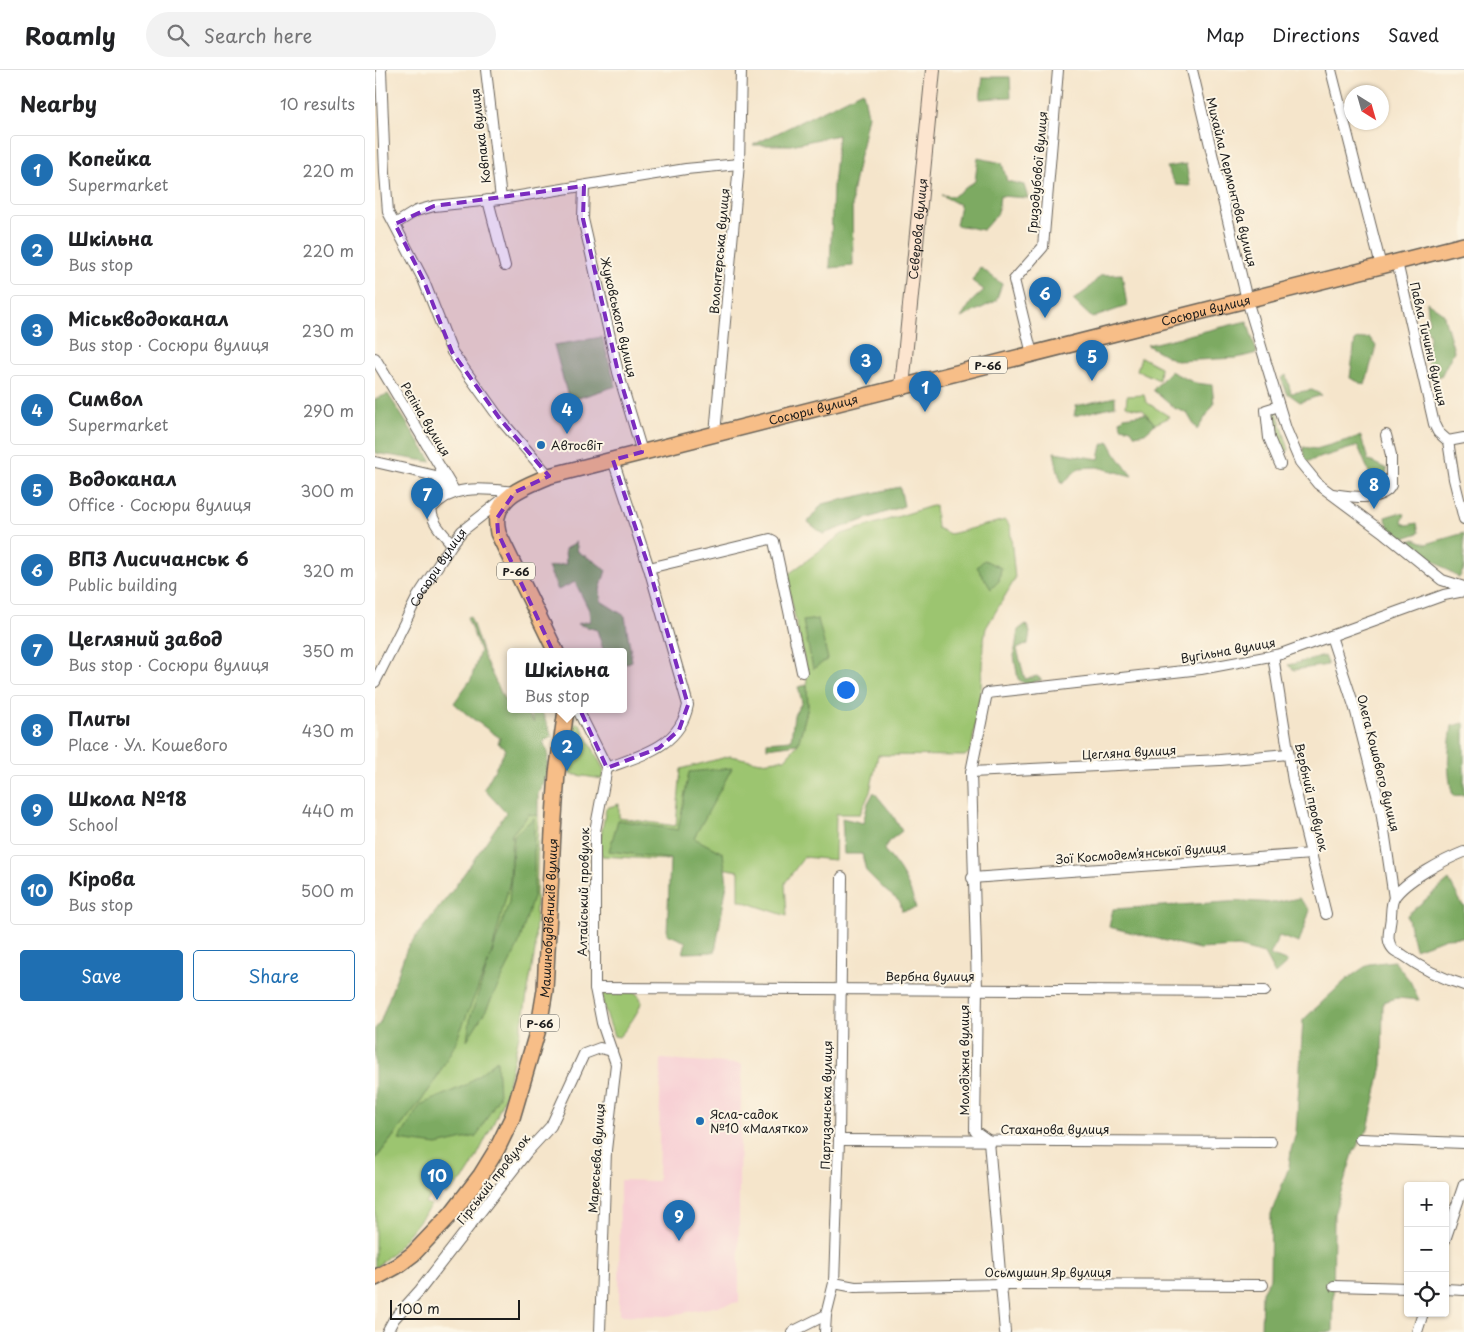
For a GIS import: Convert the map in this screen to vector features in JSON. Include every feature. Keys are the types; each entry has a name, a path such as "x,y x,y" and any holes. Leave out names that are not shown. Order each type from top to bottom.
{"main road":[{"name":"Сєверова вулиця","path":"902,387 933,70"},
{"name":"Сосюри вулиця","path":"515,492 549,476 1464,245"},
{"name":"Р-66","path":"515,492 502,504 497,518 498,533 554,648"},
{"name":"Машинобудівників вулиця","path":"375,1278 397,1266 413,1254 451,1214 497,1149 512,1118 539,1026 545,990 557,773 565,713"}],"street":[{"path":"381,70 388,212 423,278 451,352 499,419 549,476"},
{"name":"Ковпака вулиця","path":"486,70 501,199"},
{"name":"Волонтерська вулиця","path":"715,434 739,164 741,70"},
{"name":"Гризодубової вулиця","path":"1032,354 1014,280 1043,247 1058,70"},
{"name":"Михайла Лермонтова вулиця","path":"1192,70 1247,300 1286,428 1300,462 1318,484 1384,533 1442,580 1464,589"},
{"path":"1331,70 1381,266"},
{"path":"395,224 416,211 434,206 501,199 686,169 739,164"},
{"name":"Жуковського вулиця","path":"584,186 583,219 618,372 642,452"},
{"path":"488,200 505,266"},
{"name":"Павла Тичини вулиця","path":"1397,262 1434,424 1438,432 1448,441"},
{"name":"Рєпіна вулиця","path":"375,358 453,492"},
{"path":"1279,406 1266,410 1269,438 1280,464"},
{"path":"1331,494 1373,497 1389,489 1391,485 1391,455 1386,435"},
{"path":"1464,438 1448,441 1454,479 1464,519"},
{"path":"580,713 607,768 659,748 679,730 686,718 688,706 649,568 613,460"},
{"path":"375,462 436,476 453,492"},
{"path":"452,544 435,524 432,517 431,509 438,501 453,492 481,488 515,492"},
{"name":"Сосюри вулиця","path":"375,682 418,596 452,544 462,531 477,518 515,492"},
{"path":"649,568 770,539 773,542 802,672"},
{"name":"Вугільна вулиця","path":"987,693 1192,671 1273,656 1464,589"},
{"name":"Олега Кошового вулиця","path":"1331,636 1356,712 1381,810 1394,898 1387,938 1393,950 1409,960 1440,978 1464,986"},
{"name":"Вербний провулок","path":"1273,656 1293,782 1326,914"},
{"name":"Молодіжна вулиця","path":"987,693 971,772 977,989 975,1131 989,1141"},
{"name":"Цегляна вулиця","path":"971,772 1221,760 1288,754"},
{"name":"Алтайський провулок","path":"595,988 595,831 607,768"},
{"path":"1394,898 1407,886 1443,861 1464,852"},
{"name":"Зої Космодем’янської вулиця","path":"973,878 1312,854"},
{"name":"Партизанська вулиця","path":"825,1332 826,1315 834,1284 839,1140 842,877"},
{"name":"Вербна вулиця","path":"595,988 1265,991"},
{"name":"Маресьєва вулиця","path":"595,988 602,1023 616,1064 606,1150 600,1332"},
{"name":"Гірський провулок","path":"387,1332 394,1319 421,1290 527,1152 551,1126 584,1054 601,1048 612,1051"},
{"path":"1361,1139 1464,1143"},
{"name":"Стаханова вулиця","path":"839,1140 1271,1142"},
{"path":"989,1141 1005,1332"},
{"path":"1449,1228 1464,1184"},
{"name":"Осьмушин Яр вулиця","path":"834,1284 855,1286 1002,1284 1263,1285"},
{"path":"1334,1286 1404,1288"},
{"path":"1449,1290 1464,1290"},
{"path":"791,1332 826,1315"},
{"path":"1417,1332 1422,1317"}],"highlighted area":[{"path":"584,186 583,219 618,372 642,452 613,460 649,568 688,705 679,730 659,748 607,768 498,533 497,518 515,492 549,476 500,419 452,352 423,279 395,224 434,206"}],"shaded area":[{"path":"661,1059 742,1064 739,1178 739,1302 667,1316 619,1315 620,1180 658,1181"}],"green space":[{"path":"983,77 1010,77 1011,97 980,99"},
{"path":"863,91 868,115 852,194 853,266 830,268 833,186 838,135 791,145 753,145"},
{"path":"978,158 1002,163 1007,181 1024,185 1028,198 1000,196 998,213 983,230 956,225 960,205 941,195 954,196 975,181"},
{"path":"1186,164 1190,186 1176,185 1166,167"},
{"path":"980,267 1002,284 996,301 961,318 972,301 984,290 972,281"},
{"path":"1122,274 1127,306 1092,318 1073,300 1087,290 1101,275"},
{"path":"1427,302 1443,313 1454,351 1441,376 1433,377 1426,356 1430,337 1424,320 1429,322"},
{"path":"1247,321 1257,353 1237,358 1176,361 1147,345"},
{"path":"602,337 616,386 569,401 554,345"},
{"path":"1369,337 1376,346 1365,385 1350,378 1355,340"},
{"path":"1141,357 1160,367 1159,380 1137,370"},
{"path":"1170,371 1195,383 1212,385 1214,404 1197,430 1187,413 1174,408 1153,390"},
{"path":"1286,375 1291,393 1312,390 1322,395 1300,402 1287,393 1281,378"},
{"path":"388,394 432,462 375,453 375,399"},
{"path":"1144,395 1146,402 1170,417 1155,424 1143,410 1126,406 1127,396"},
{"path":"1115,397 1115,406 1074,416 1076,406"},
{"path":"1274,410 1277,411 1289,450 1281,454 1274,425"},
{"path":"1145,414 1155,424 1145,433 1135,435 1131,429 1121,427 1120,421 1124,417"},
{"path":"1361,436 1368,460 1387,469 1385,485 1378,488 1373,482 1358,446 1306,462 1303,447 1316,449"},
{"path":"1109,442 1132,476 1097,467 1079,468 1062,484 1054,452 1099,459 1102,445"},
{"path":"900,487 904,506 823,534 808,522 822,504"},
{"path":"935,505 937,528 950,534 1005,520 1010,526 1015,579 986,628 983,645 981,689 971,751 965,756 878,755 870,792 860,814 836,814 835,860 804,857 785,883 787,916 739,900 739,871 704,865 686,849 667,860 602,856 599,847 606,808 619,804 619,818 676,826 681,769 730,756 761,762 785,759 798,744 808,707 806,668 786,576 842,534"},
{"path":"1398,513 1405,514 1402,522 1407,525 1417,523 1419,533 1401,539 1391,532 1385,517"},
{"path":"1464,533 1464,569 1459,578 1407,542 1415,539 1426,544"},
{"path":"576,542 578,552 606,570 600,590 601,601 625,616 632,661 627,663 627,648 603,648 597,630 577,624 590,621 589,610 575,582 558,590 548,567 566,564 565,549"},
{"path":"984,560 1001,568 999,581 991,589 977,567"},
{"path":"470,616 485,660 505,701 507,700 507,713 526,713 534,723 530,713 542,713 552,736 543,742 548,752 547,773 538,794 538,816 529,814 512,834 510,881 490,959 509,902 514,835 534,818 534,894 518,946 486,1010 467,1040 471,1015 489,961 455,1044 432,1086 375,1160 375,1029 380,1023 407,948 452,891 506,813 484,789 506,749 498,743 500,738 454,703 471,679 480,651 467,617"},
{"path":"818,619 828,659 813,669 803,621"},
{"path":"1026,624 1030,632 1028,644 1017,649 1025,679 1037,676 1042,680 1025,684 1018,679 1014,656 1018,630"},
{"path":"1324,656 1328,665 1294,670 1288,665"},
{"path":"807,685 808,707 798,744 767,748 767,742 791,740 794,715 802,702 798,687"},
{"path":"1464,723 1464,795 1453,796 1449,778 1449,744 1452,726"},
{"path":"580,724 604,770 603,779 570,774 571,766 567,766 572,726"},
{"path":"732,768 694,838 723,853 727,883 715,952 683,953 686,942 667,934 670,859 609,851 618,820 678,830 689,772"},
{"path":"874,792 892,814 902,831 888,842 884,850 904,877 916,908 902,911 900,902 866,871 862,854 844,854 842,818 863,823 868,803"},
{"path":"529,814 538,816 535,951 523,1018 506,1093 495,1120 465,1177 446,1195 437,1189 425,1203 431,1205 412,1230 391,1254 375,1268 375,1160 432,1086 455,1044 510,881 512,834"},
{"path":"1449,880 1464,906 1464,937 1446,938 1415,949 1407,915"},
{"path":"1299,898 1310,910 1299,943 1279,936 1270,955 1288,962 1275,974 1264,954 1238,947 1199,949 1109,927 1113,909 1244,901 1275,903"},
{"path":"1394,961 1410,981 1419,1000 1397,998 1383,1002 1382,1066 1368,1129 1354,1151 1334,1214 1333,1332 1261,1332 1262,1292 1270,1278 1271,1214 1289,1167 1296,1133 1303,1020 1347,979 1369,964"},
{"path":"633,991 641,1000 639,1008 622,1034 619,1037 614,1036 601,992"},
{"path":"497,1060 499,1096 477,1136 437,1145 399,1140 420,1105 466,1085"}],"place":[{"name":"ВПЗ Лисичанськ 6","path":"1045,318"},
{"name":"Водоканал","path":"1092,381"},
{"name":"Міськводоканал","path":"866,385"},
{"name":"Копейка","path":"925,412"},
{"name":"Символ","path":"567,434"},
{"name":"Автосвіт","path":"541,445"},
{"name":"Плиты","path":"1374,509"},
{"name":"Цегляний завод","path":"427,519"},
{"name":"Шкільна","path":"567,771"},
{"name":"Ясла-садок №10 «Малятко»","path":"700,1121"},
{"name":"Кірова","path":"437,1200"},
{"name":"Школа №18","path":"679,1241"}]}
